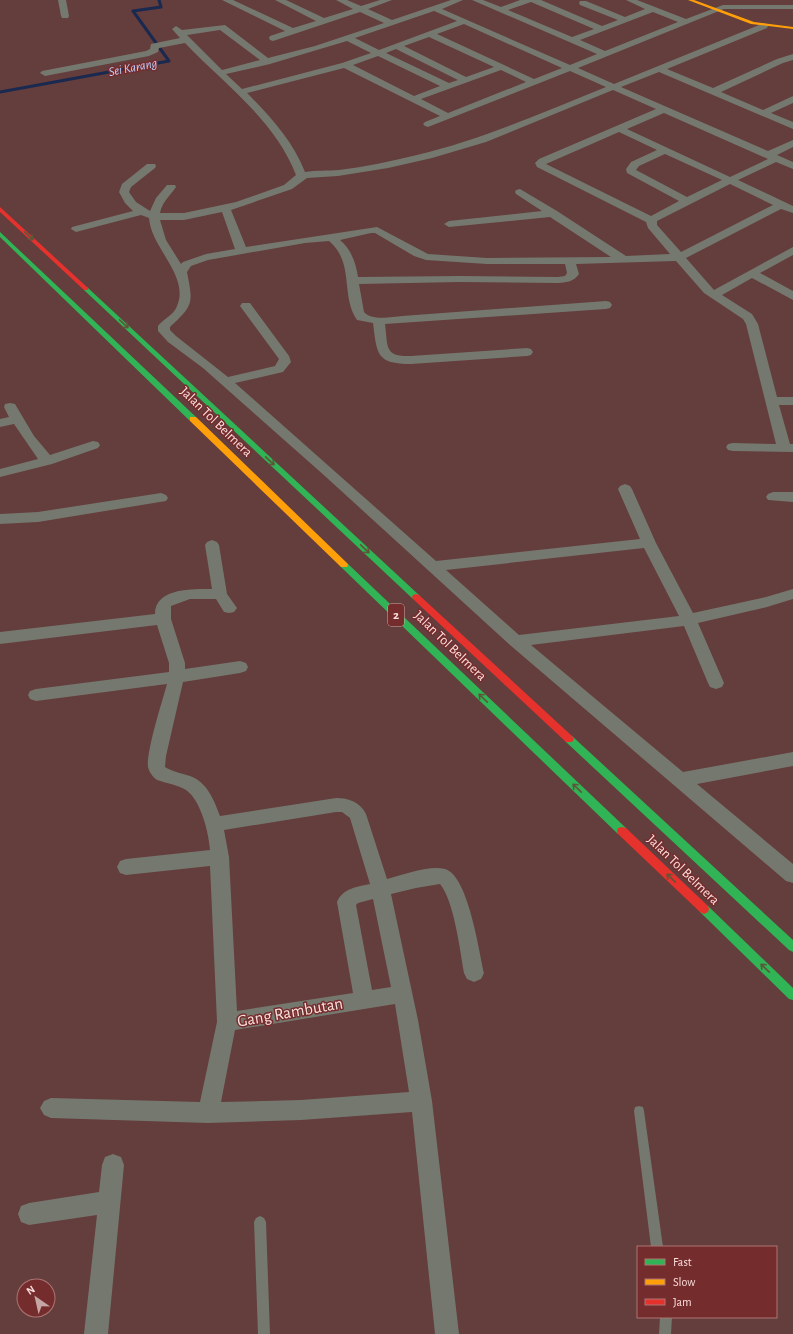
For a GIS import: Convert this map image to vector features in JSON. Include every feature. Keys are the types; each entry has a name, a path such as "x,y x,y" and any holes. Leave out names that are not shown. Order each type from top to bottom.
{"main road":[{"path":"690,0 764,26 793,28"},
{"name":"Jalan Tol Belmera","path":"0,209 793,947"},
{"name":"Jalan Tol Belmera","path":"0,234 793,995"}],"street":[{"path":"62,0 65,16"},
{"path":"226,0 292,31"},
{"path":"279,0 324,21"},
{"path":"340,0 391,23"},
{"path":"273,38 388,0"},
{"path":"220,73 267,62 347,38 459,0"},
{"path":"476,0 606,54"},
{"path":"501,10 528,0"},
{"path":"534,0 559,12 600,28"},
{"path":"630,0 686,22"},
{"path":"559,12 581,4 624,20"},
{"path":"428,124 727,6 793,7"},
{"path":"434,8 793,166"},
{"path":"572,40 653,9"},
{"path":"240,92 345,65 465,21"},
{"path":"151,166 126,186 124,192 132,205 142,212 153,216 188,216 225,207 290,186 302,176 375,167 460,147 502,133 764,26"},
{"path":"45,73 149,53 155,50 154,46 167,43 181,34 222,27 228,29 267,62"},
{"path":"181,34 264,116 289,148 300,166 302,176"},
{"path":"430,34 532,82"},
{"path":"347,38 448,86"},
{"path":"396,46 466,80"},
{"path":"713,92 780,61 793,57"},
{"path":"345,65 447,116"},
{"path":"413,99 501,67"},
{"path":"660,69 793,126"},
{"path":"763,113 793,99"},
{"path":"651,220 541,165 540,163 664,109"},
{"path":"620,129 793,210"},
{"path":"651,220 773,157 793,143"},
{"path":"665,150 635,164 631,171 687,201"},
{"path":"171,187 158,201 153,216 155,229 181,272 185,295 184,306 179,314 164,326 164,331 172,339 225,380 516,641 793,875"},
{"path":"520,192 624,260"},
{"path":"181,272 187,264 206,257 306,240 331,238 371,230 377,230 418,254 426,257 487,261 570,261 680,257 782,204"},
{"path":"225,207 242,250"},
{"path":"76,229 142,212"},
{"path":"449,224 553,213"},
{"path":"651,220 652,226 708,291 748,317 752,324 772,401 788,448 733,447"},
{"path":"331,238 337,241 349,261 354,281 357,311 360,316 368,320 606,305"},
{"path":"713,295 791,253"},
{"path":"354,281 568,279 573,274 570,261"},
{"path":"751,274 793,296"},
{"path":"225,380 279,369 285,362 285,358 246,306"},
{"path":"378,320 383,351 387,357 395,359 411,360 527,352"},
{"path":"772,401 793,402"},
{"path":"10,407 29,438 47,461"},
{"path":"0,423 18,419"},
{"path":"0,473 47,461 93,445"},
{"path":"625,489 649,543 689,620 716,682"},
{"path":"773,496 793,497"},
{"path":"0,519 38,517 161,498"},
{"path":"433,566 649,543"},
{"path":"212,545 220,594 229,608"},
{"path":"0,638 163,618 163,607 166,602 176,597 190,594 220,594"},
{"path":"516,641 689,620 767,602 793,594"},
{"name":"Gang Rambutan","path":"163,618 178,664 177,675 157,756 157,770 161,775 181,780 194,786 215,824 220,857 228,1000 226,1022 402,994"},
{"path":"36,694 121,685 177,675 240,667"},
{"path":"680,780 793,759"},
{"path":"215,824 336,805 346,805 357,814 377,873 381,890 402,994 421,1101 447,1334"},
{"path":"126,868 220,857"},
{"path":"364,999 346,902 354,896 425,877 437,875 445,878 451,884 457,900 474,973"},
{"path":"208,1113 226,1022"},
{"path":"51,1108 208,1113 301,1110 421,1101"},
{"path":"96,1334 113,1165"},
{"path":"29,1214 109,1202"}],"lane":[{"path":"639,1111 657,1246"},
{"path":"260,1222 264,1334"},
{"path":"665,1334 666,1318"}],"waterway":[{"name":"Sei Karang","path":"0,92 169,61 133,11 161,7 159,0"}],"traffic: fast":[{"path":"0,234 193,419"},
{"path":"86,289 416,597"},
{"path":"344,565 622,831"},
{"path":"569,739 793,947"},
{"path":"704,909 793,995"}],"traffic: slow":[{"path":"690,0 753,23 793,28"},
{"path":"193,419 344,565"}],"traffic: jam":[{"path":"0,209 86,289"},
{"path":"416,597 569,739"},
{"path":"622,831 704,909"}]}
